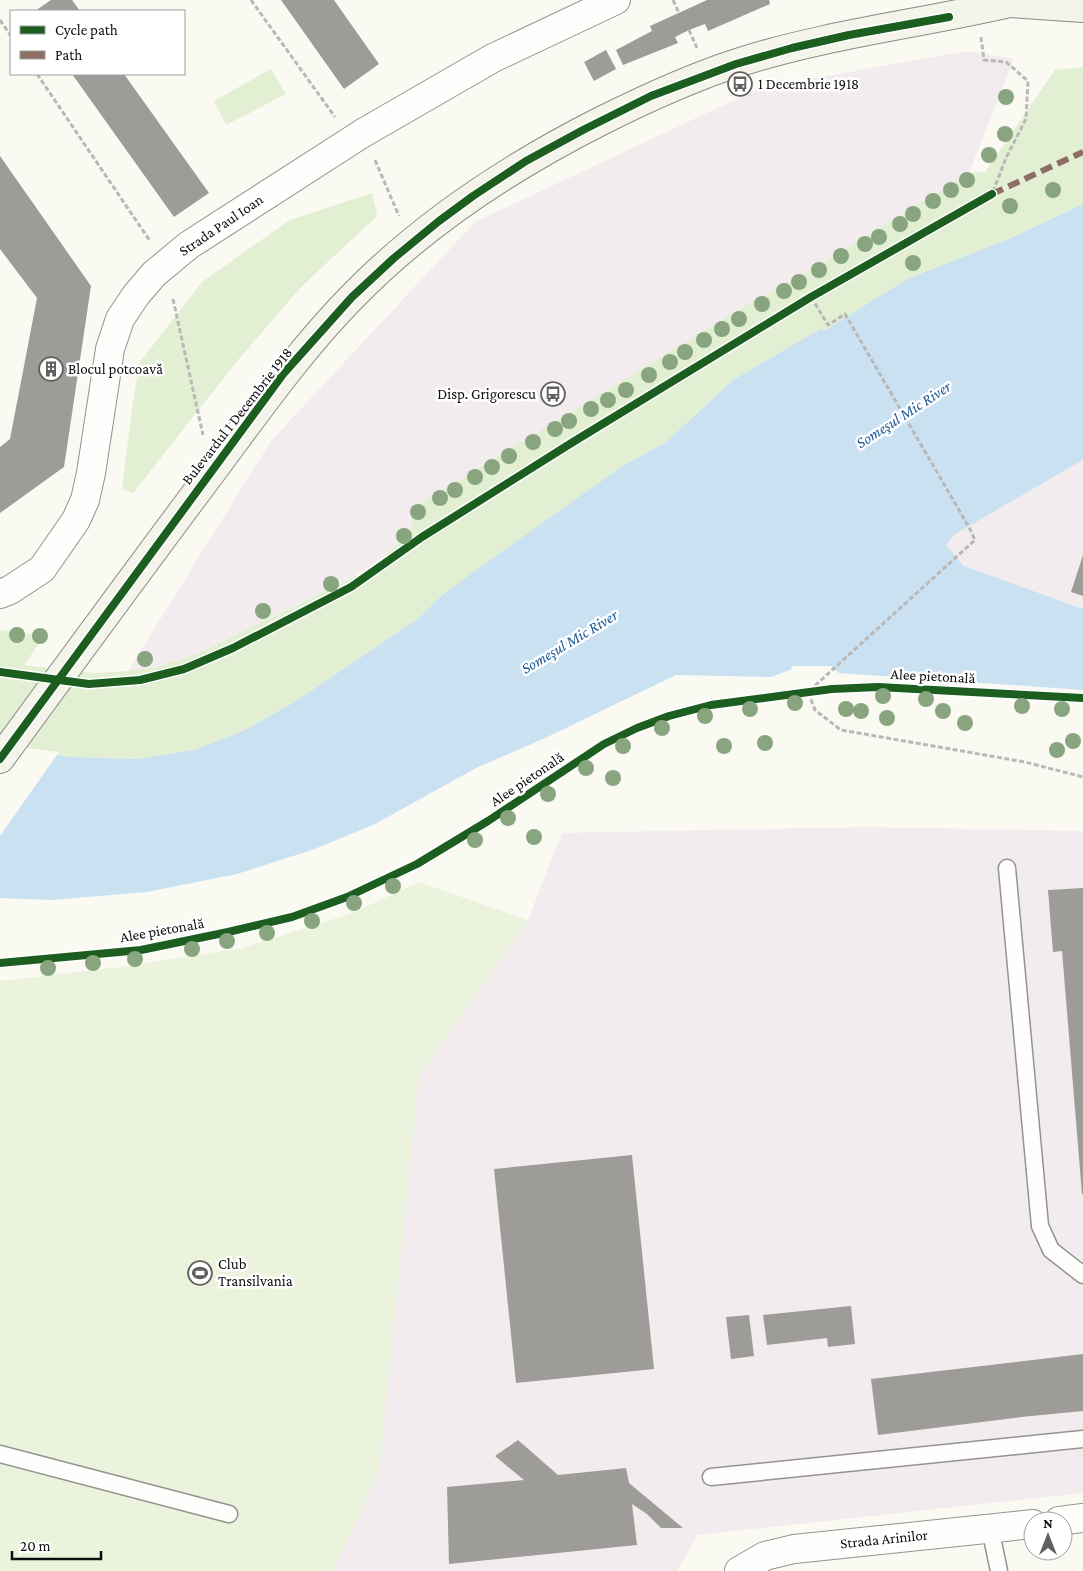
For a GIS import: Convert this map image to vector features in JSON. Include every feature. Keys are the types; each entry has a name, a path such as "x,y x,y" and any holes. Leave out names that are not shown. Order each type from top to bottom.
{"main road":[{"name":"Bulevardul 1 Decembrie 1918","path":"0,759 284,373 352,297 394,258 473,196 526,161 651,96 736,64 792,48 849,35 1016,2 1083,8"}],"street":[{"name":"Strada Paul Ioan","path":"0,594 10,590 42,569 76,520 85,500 92,472 110,349 120,319 136,294 154,274 189,245 363,133 493,58 616,0"},
{"name":"Strada Arinilor","path":"739,1571 765,1556 794,1549 1023,1525"}],"lane":[{"path":"1007,868 1040,1226 1052,1250 1083,1275"},
{"path":"711,1477 1083,1439"},
{"path":"0,1454 229,1514"},
{"path":"990,1528 999,1571"}],"path":[{"path":"251,0 336,118"},
{"path":"673,0 679,13"},
{"path":"0,20 10,35"},
{"path":"980,35 984,60 1006,62 1028,81 1026,119 1006,158 992,194 983,199"},
{"path":"38,75 153,246"},
{"path":"375,160 400,218"},
{"path":"802,303 819,293"},
{"path":"808,692 975,540 845,314 828,325 810,298"},
{"path":"173,299 205,440"},
{"path":"798,694 824,690"},
{"path":"808,692 815,710 842,730 1025,762 1083,777"}],"shaded area":[{"path":"966,51 1014,59 969,173 822,263 755,300 412,532 367,569 199,653 156,667 128,671 271,441 475,222 760,88"},
{"path":"1083,460 1083,609 964,566 946,545 953,536 962,530"},
{"path":"867,827 1083,831 1083,1493 698,1535 677,1571 333,1571 379,1471 419,1076 528,920 562,833"}],"green space":[{"path":"1083,67 1083,204 1004,241 909,278 824,332 822,328 733,380 665,443 624,465 442,595 419,618 293,703 243,731 197,749 139,759 72,757 0,747 0,630 44,636 24,665 93,673 156,667 199,653 367,570 412,532 413,508 755,300 822,263 969,173 985,172 1055,70"},
{"path":"271,69 286,94 226,125 214,101"},
{"path":"372,193 377,216 301,287 238,360 133,493 122,489 140,362 202,282 290,220"},
{"name":"Club Transilvania","path":"419,882 528,920 419,1076 379,1471 333,1571 0,1571 0,981 121,967 242,948 353,913"}],"water":[{"name":"Someşul Mic River","path":"1083,204 1083,460 962,530 953,536 946,545 964,566 1083,609 1083,690 839,673 831,666 791,666 792,669 771,677 676,675 543,739 478,767 375,824 312,850 237,874 147,892 52,900 0,898 0,747 72,757 139,759 197,749 243,731 293,703 419,618 442,595 507,548 624,465 665,443 733,380 822,328 824,331 909,278 1004,241"}],"pier":[{"path":"0,744 59,752 0,836"}],"building":[{"path":"51,0 72,0 79,10 36,10"},
{"path":"281,0 334,0 379,64 344,89"},
{"path":"707,0 769,0 770,4 708,31 705,24 689,30 675,37 678,43 623,65 616,50 652,31 650,26"},
{"path":"606,50 616,69 594,81 584,62"},
{"path":"73,75 125,75 209,193 174,217"},
{"name":"Blocul potcoavă","path":"0,156 91,286 64,467 0,513 0,447 10,439 37,298 0,249"},
{"path":"1083,555 1083,596 1071,592"},
{"path":"1083,888 1082,1194 1062,951 1053,952 1048,890"},
{"path":"632,1155 654,1369 516,1383 494,1169"},
{"path":"851,1306 855,1344 828,1347 827,1338 767,1345 763,1315"},
{"path":"749,1315 754,1356 731,1359 726,1317"},
{"path":"1083,1354 1083,1411 878,1435 871,1379"},
{"path":"518,1440 558,1475 626,1468 629,1483 683,1528 661,1528 647,1514 632,1504 637,1545 449,1564 447,1487 524,1480 495,1456"}],"marked path":[{"path":"992,194 1083,152"}],"cycle path":[{"path":"0,759 284,373 352,297 394,258 439,221 526,161 651,96 736,64 792,48 849,35 949,17"},
{"path":"0,672 89,684 140,680 184,669 233,648 351,587 422,537 573,442 811,297 992,194"},
{"name":"Alee pietonală","path":"0,963 141,950 292,917 347,897 417,864 488,821 604,744 637,728 669,716 711,705 832,689 878,687 1083,698"}],"place":[{"name":"1 Decembrie 1918","path":"740,84"},
{"name":"Blocul potcoavă","path":"51,369"},
{"name":"Disp. Grigorescu","path":"553,394"},
{"name":"Club Transilvania","path":"200,1273"}]}
